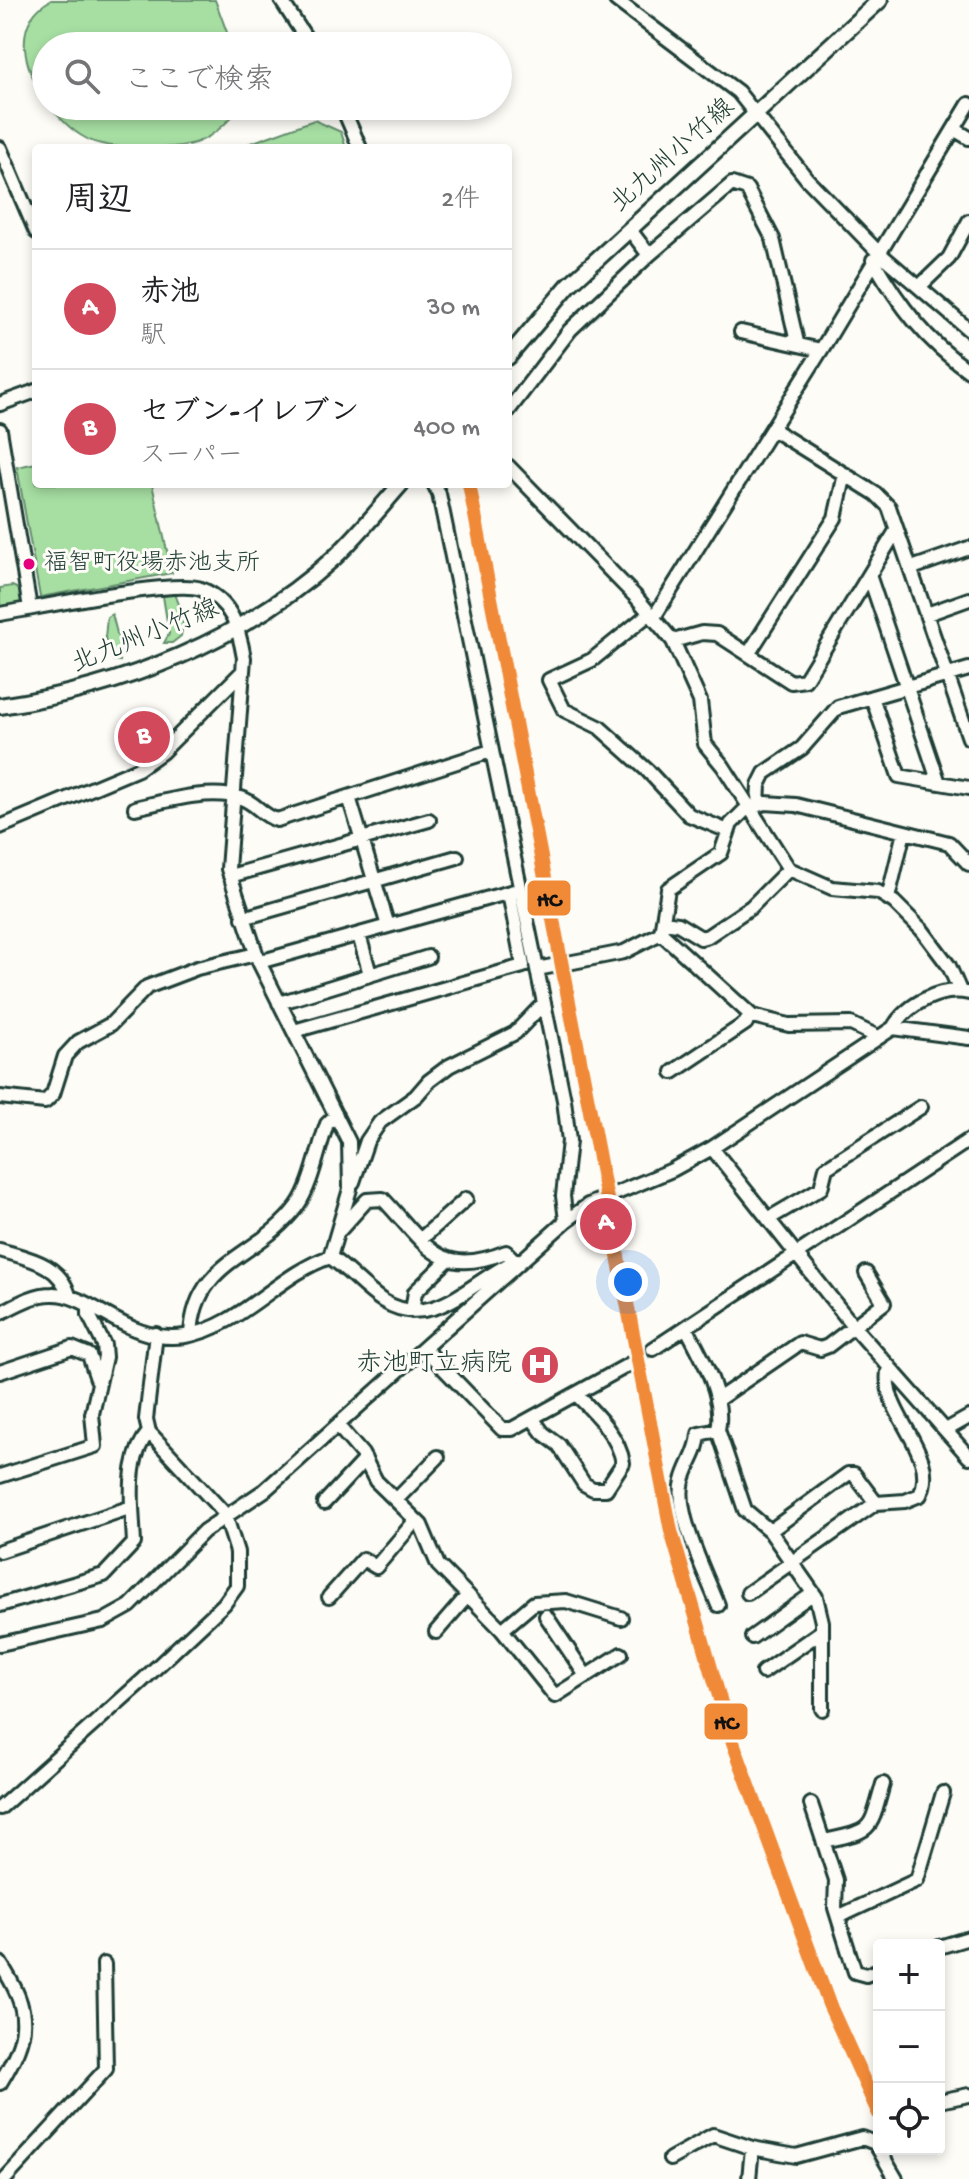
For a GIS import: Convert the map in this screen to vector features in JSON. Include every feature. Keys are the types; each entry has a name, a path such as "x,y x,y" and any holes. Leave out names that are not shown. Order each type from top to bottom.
{"main road":[{"name":"北九州小竹線","path":"512,352 569,285 880,0"},
{"name":"北九州小竹線","path":"0,706 97,688 189,652 238,626 272,606 334,558 397,488"}],"street":[{"path":"281,0 302,32"},
{"path":"616,0 701,61 738,92 807,179 876,256 919,287 969,330"},
{"path":"728,831 689,815 648,771 599,727 564,710 549,680 592,660 652,615 772,429 969,104"},
{"path":"348,120 358,144"},
{"path":"954,129 969,138"},
{"path":"0,148 32,223"},
{"path":"512,406 570,330 649,255 732,184 747,189 773,239 797,342"},
{"path":"919,287 949,258 969,221"},
{"path":"630,230 649,255"},
{"path":"876,256 908,316 938,349 969,371"},
{"path":"741,332 797,342 821,350"},
{"path":"0,404 32,392"},
{"path":"772,429 845,474 889,507 969,738"},
{"path":"0,430 30,608"},
{"path":"512,470 652,615 673,641 700,701 705,744 754,807 789,869 832,888 878,892 888,898 931,942 949,966 964,992 936,993 898,1018 893,1028"},
{"path":"749,653 835,518 845,474"},
{"path":"294,1031 523,966 515,891 491,751 436,488"},
{"path":"673,641 702,633 717,634 791,682 805,680 896,531"},
{"path":"912,568 969,548"},
{"path":"869,575 939,783"},
{"path":"0,614 183,585 212,595 228,609 238,626 244,658 232,796 230,876 258,958 349,1142 350,1189"},
{"path":"927,614 969,599"},
{"path":"754,807 765,773 802,748 838,707 969,669"},
{"path":"0,827 138,769 162,752 243,671"},
{"path":"872,697 899,776 969,788"},
{"path":"135,808 181,798 232,796 245,799 266,817 277,820 491,751"},
{"path":"349,797 388,926"},
{"path":"876,1036 851,1024 789,1025 749,1014 662,928 663,902 668,889 721,853 731,824 754,807 796,805 949,843 969,864"},
{"path":"230,876 429,820"},
{"path":"888,898 904,832"},
{"path":"243,918 457,857"},
{"path":"540,968 624,952 662,928 678,924 701,938 708,936 751,907 789,869"},
{"path":"0,1097 45,1102 53,1094 65,1056 78,1042 111,1024 147,987 197,968 359,935 515,891"},
{"path":"515,891 540,968 569,1141 563,1196 566,1221"},
{"path":"359,935 370,974"},
{"path":"279,1003 428,957"},
{"path":"330,1257 367,1141 380,1122 410,1101 449,1066 515,1033 544,1003"},
{"path":"673,1072 746,1023 749,1014"},
{"path":"0,1644 103,1621 130,1606 225,1514 265,1490 425,1349 518,1260 588,1205 672,1170 712,1148 876,1036 893,1028 969,1038"},
{"path":"768,1219 821,1188 826,1168 921,1107"},
{"path":"191,1335 192,1311 206,1282 298,1204 327,1124 336,1115"},
{"path":"653,1349 969,1140"},
{"path":"712,1148 854,1327 969,1457"},
{"path":"337,1232 367,1200 383,1199 447,1261 470,1264 506,1252 518,1260"},
{"path":"421,1239 466,1199"},
{"path":"0,1250 42,1263 64,1281 69,1295"},
{"path":"330,1257 349,1270 380,1300 412,1311 429,1311 444,1306 495,1269 518,1260"},
{"path":"0,1313 37,1296 69,1295 132,1330 191,1335 220,1326 295,1272 330,1257"},
{"path":"412,1311 415,1292 447,1261"},
{"path":"717,1400 800,1343 820,1349 884,1303 866,1273"},
{"path":"0,1476 95,1446 92,1414 104,1345 89,1315 89,1307"},
{"path":"687,1329 717,1400 718,1430 745,1510 770,1531 816,1597 822,1631 822,1709"},
{"path":"0,1808 224,1604 237,1586 239,1569 225,1514 149,1432 146,1419 156,1334"},
{"path":"0,1372 80,1348 94,1363 98,1382"},
{"path":"425,1349 502,1429 532,1418 630,1364"},
{"path":"748,1593 876,1503 905,1501 920,1495 925,1485 926,1470 896,1410 887,1383 889,1366"},
{"path":"532,1418 543,1433 559,1445 584,1484 593,1489 606,1489 623,1463 622,1455 605,1425 576,1394"},
{"path":"946,1430 969,1417"},
{"path":"338,1426 365,1459 376,1481 416,1520 438,1565 502,1630 555,1696 621,1654"},
{"path":"718,1430 699,1434 698,1448 682,1483 684,1518 718,1605"},
{"path":"0,1605 104,1575 134,1543 133,1470 143,1439 149,1432"},
{"path":"396,1500 438,1457"},
{"path":"324,1503 365,1459"},
{"path":"770,1531 848,1474 854,1474 876,1503"},
{"path":"0,1551 132,1507"},
{"path":"329,1597 363,1559 376,1567 416,1520"},
{"path":"436,1632 468,1595"},
{"path":"752,1637 808,1597 816,1597"},
{"path":"502,1630 534,1603 566,1601 621,1618"},
{"path":"546,1616 586,1676"},
{"path":"763,1672 822,1631"},
{"path":"824,1841 865,1832 871,1826 883,1784"},
{"path":"838,1917 917,1880 943,1793"},
{"path":"811,1804 836,1880 838,1917 855,1972 866,1975 873,1972"},
{"path":"945,1945 969,1938"},
{"path":"0,1963 17,1988 25,2030 21,2049 0,2083"},
{"path":"5,2179 106,2069 104,1964"},
{"path":"945,2100 969,2095"},
{"path":"670,2159 713,2135 752,2148 796,2156 862,2138 873,2141"},
{"path":"749,2179 752,2148"},
{"path":"884,2155 896,2179"}],"green space":[{"path":"51,0 215,0 227,32 32,32 32,75 25,47 26,33 38,10"},
{"path":"63,120 229,120 210,136 191,144 103,144 81,136"},
{"path":"314,120 341,132 345,144 248,144"},
{"path":"32,464 32,488 153,488 172,573 40,597 17,467"},
{"path":"12,586 21,590 25,601 0,609 0,588"},
{"path":"175,594 184,617 181,636 172,643 164,643 169,634 163,596"},
{"path":"112,614 120,645 120,661 113,660 105,638 107,617"}],"tunnel":[{"path":"630,1364 653,1349"}],"transit line":[{"name":"HC","path":"470,488 671,1531 731,1737 829,2004 873,2101"}],"place":[{"name":"福智町役場赤池支所","path":"29,564"},
{"name":"セブン-イレブン","path":"144,737"},
{"name":"赤池","path":"606,1224"},
{"name":"赤池町立病院","path":"540,1365"}]}
